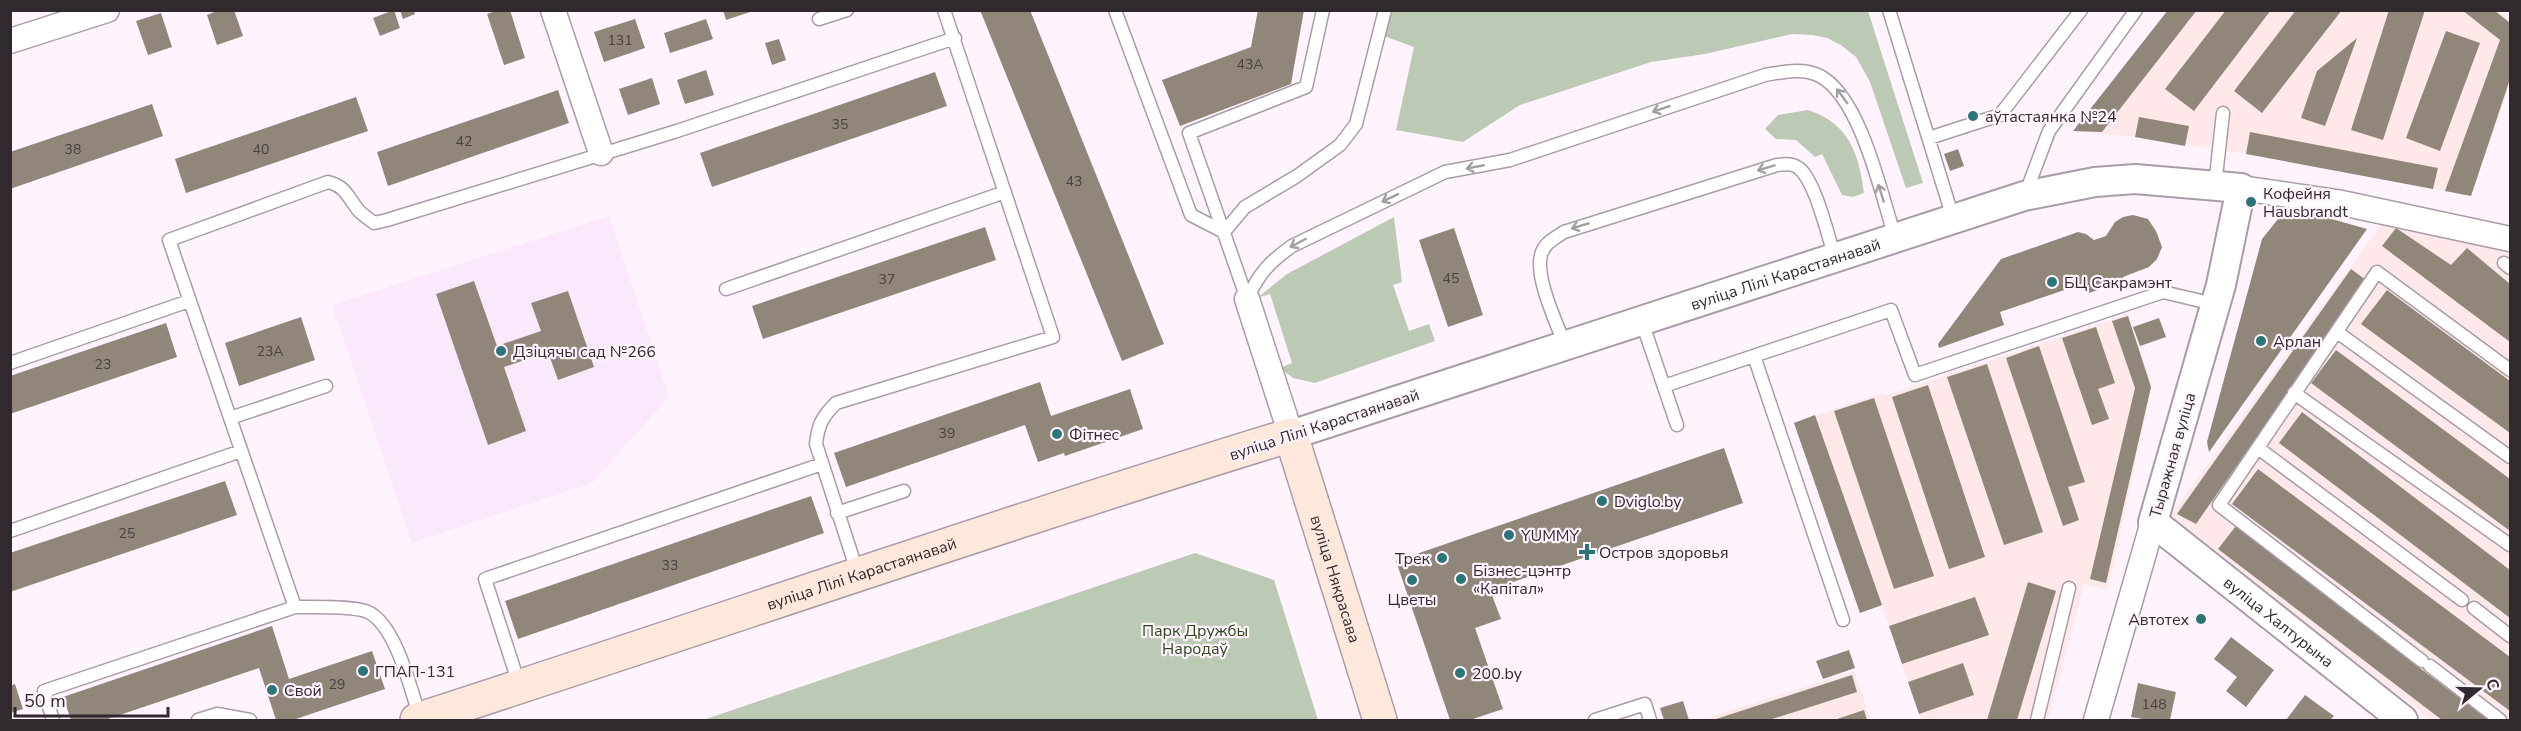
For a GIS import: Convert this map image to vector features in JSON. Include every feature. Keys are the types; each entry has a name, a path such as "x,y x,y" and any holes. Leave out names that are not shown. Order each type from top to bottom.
{"main road":[{"name":"вуліца Лілі Карастаянавай","path":"419,720 858,574 1291,435"},
{"name":"вуліца Някрасава","path":"1291,435 1380,720"}],"street":[{"path":"10,41 107,10"},
{"path":"553,10 601,153"},
{"name":"вуліца Лілі Карастаянавай","path":"1291,435 2024,196 2095,182 2135,179 2228,187"},
{"path":"2228,187 2511,238"},
{"name":"Тыражная вуліца","path":"2096,720 2221,285 2228,187"},
{"path":"1247,299 1291,435"},
{"name":"вуліца Халтурына","path":"2153,522 2403,720"}],"lane":[{"path":"819,19 847,10"},
{"path":"858,574 816,444 818,426 823,417 836,403 1053,337 944,10"},
{"path":"1115,10 1191,215 1224,232"},
{"path":"1247,299 1189,133 1306,87 1323,10"},
{"path":"1224,232 1245,207 1297,176 1340,145 1356,123 1385,10"},
{"path":"1889,10 1953,218"},
{"path":"1929,138 2000,115 2081,10"},
{"path":"2024,196 2049,131 2136,10"},
{"path":"295,607 169,240 328,182 339,185 359,211 374,223 677,131 955,38"},
{"path":"1247,299 1257,279 1271,261 1292,246 1445,172 1510,160 1765,75 1795,70 1818,75 1835,87 1852,111 1867,148 1895,237"},
{"path":"2223,113 2228,187"},
{"path":"1566,347 1541,271 1541,254 1547,243 1564,231 1777,165 1790,164 1799,169 1812,189 1835,258"},
{"path":"726,289 1005,192"},
{"path":"2500,720 2219,505 2378,272 2511,370"},
{"path":"1664,386 1891,310 1915,375 2163,292 2214,304"},
{"path":"10,363 189,301"},
{"path":"1642,322 1677,425"},
{"path":"2337,332 2511,457"},
{"path":"1754,356 1843,620"},
{"path":"230,418 326,386"},
{"path":"2294,393 2510,545"},
{"path":"2258,448 2462,600"},
{"path":"10,531 241,451"},
{"path":"520,688 485,579 822,464"},
{"path":"837,513 904,491"},
{"path":"2037,720 2069,588"},
{"path":"53,720 44,691 295,607 367,611 381,621 392,639 419,720"},
{"path":"2474,608 2511,636"},
{"path":"1595,720 1645,704 1650,720"},
{"path":"198,720 217,714 250,720"}],"shaded area":[{"path":"2498,10 2510,20 2510,84 2471,196 2246,154 2135,137 2073,131 2168,11"},
{"name":"Дзіцячы сад №266","path":"609,216 669,397 592,483 412,543 332,305"},
{"path":"2383,222 2464,238 2510,255 2510,720 2431,720 2169,518"},
{"path":"2128,314 2152,387 2108,590 2084,584 2048,720 1921,720 1882,606 1860,613 1794,423 1881,393 1887,395"},
{"path":"1854,671 1871,720 1700,720"}],"green space":[{"path":"1387,10 1868,11 1923,183 1906,188 1870,82 1856,57 1841,45 1827,38 1812,35 1792,34 1705,54 1651,62 1520,105 1463,142 1396,130 1414,47 1381,35"},
{"path":"1808,110 1833,123 1849,142 1859,165 1864,193 1853,197 1842,195 1822,154 1815,157 1796,140 1776,139 1765,129 1778,115"},
{"path":"1394,217 1402,282 1393,285 1409,331 1429,324 1435,341 1315,383 1293,378 1280,368 1292,363 1270,294 1257,298 1287,274"},
{"name":"Парк Дружбы Народаў","path":"1195,553 1274,580 1318,720 703,720"}],"building":[{"path":"219,10 234,10 243,36 217,45 207,15"},
{"path":"394,10 400,28 380,36 373,18"},
{"path":"400,10 414,10 415,14 403,19"},
{"path":"499,10 510,10 525,58 504,65 487,14"},
{"path":"723,10 753,10 753,11 726,20"},
{"path":"980,10 1030,10 1164,344 1122,361"},
{"path":"1258,10 1304,10 1291,84 1180,126 1162,80 1251,47"},
{"path":"2168,10 2197,10 2102,132 2073,131"},
{"path":"2226,10 2271,10 2194,111 2165,89"},
{"path":"2296,10 2342,10 2262,113 2234,91"},
{"path":"2389,10 2425,10 2383,140 2351,130"},
{"path":"2462,10 2494,10 2510,23 2510,79 2471,196 2445,191 2500,40"},
{"path":"161,13 172,47 148,55 136,21"},
{"path":"635,19 645,48 604,62 594,32"},
{"path":"706,19 713,39 670,53 664,33"},
{"path":"2446,31 2480,43 2440,151 2406,138"},
{"path":"2357,38 2325,126 2301,118 2317,71"},
{"path":"779,39 786,60 772,65 765,43"},
{"path":"706,70 714,95 685,104 677,80"},
{"path":"935,72 947,106 712,187 700,153"},
{"path":"652,78 660,104 628,115 619,89"},
{"path":"558,90 569,123 388,186 377,152"},
{"path":"356,97 368,131 186,193 175,159"},
{"path":"152,104 163,136 10,189 10,152"},
{"path":"2139,117 2189,126 2185,146 2135,137"},
{"path":"2250,132 2438,168 2433,189 2246,154"},
{"path":"1958,149 1964,166 1950,171 1944,154"},
{"name":"Арлан","path":"2293,208 2367,229 2209,452 2207,442 2262,239 2278,219"},
{"name":"БЦ Сакрамэнт","path":"2133,215 2148,219 2162,247 2157,259 2149,267 2123,277 2124,281 2089,293 2085,283 2000,312 2004,325 1939,348 1938,344 2001,259 2078,232 2094,240 2106,236 2115,222"},
{"path":"985,227 996,260 763,339 752,306"},
{"path":"1454,228 1483,315 1448,327 1419,240"},
{"path":"2396,228 2451,265 2467,248 2510,284 2510,342 2382,246"},
{"path":"2351,269 2366,280 2196,524 2177,514"},
{"path":"474,281 497,346 541,331 531,303 568,291 594,367 558,380 548,352 504,367 526,431 488,445 436,294"},
{"path":"2387,290 2510,381 2510,433 2361,324"},
{"path":"2128,316 2151,387 2106,583 2090,579 2135,388 2112,321"},
{"path":"301,317 315,360 239,386 225,343"},
{"path":"2159,318 2166,337 2140,346 2133,327"},
{"path":"166,323 177,357 10,414 10,376"},
{"path":"2096,327 2115,383 2098,389 2109,419 2092,425 2062,338"},
{"path":"2039,346 2085,482 2068,487 2079,520 2063,526 2006,358"},
{"path":"2336,350 2510,479 2510,531 2311,383"},
{"path":"1987,364 2043,532 2004,545 1947,377"},
{"path":"1040,382 1051,416 1130,389 1143,429 1065,456 1064,453 1038,462 1025,425 846,487 834,453"},
{"path":"1928,385 1985,557 1949,569 1892,397"},
{"path":"1874,398 1934,576 1894,589 1834,411"},
{"path":"2302,412 2510,570 2510,618 2279,443"},
{"path":"1815,415 1882,605 1860,613 1794,423"},
{"name":"Бізнес-цэнтр «Капітал»","path":"1724,448 1743,503 1490,590 1501,619 1475,628 1503,709 1470,720 1450,720 1396,561"},
{"path":"2258,469 2510,657 2510,711 2232,504"},
{"path":"225,481 237,515 10,592 10,553"},
{"path":"811,496 824,533 518,639 505,601"},
{"path":"2236,526 2489,720 2442,720 2218,549"},
{"path":"2028,582 2056,591 2017,720 1987,720"},
{"path":"1975,597 1989,635 1902,664 1889,626"},
{"path":"272,626 289,679 372,651 385,689 293,720 276,720 259,668 105,720 71,720 63,697"},
{"path":"2231,637 2274,670 2246,707 2226,691 2237,677 2214,659"},
{"path":"1849,650 1855,668 1823,679 1816,661"},
{"path":"1963,663 1974,695 1919,714 1908,682"},
{"path":"1852,675 1857,692 1769,720 1713,720"},
{"path":"2138,683 2176,692 2170,720 2131,717"},
{"path":"15,684 23,709 10,713 10,686"},
{"path":"2305,695 2334,716 2330,720 2286,720"},
{"path":"1683,701 1689,720 1664,720 1660,708"},
{"path":"1864,710 1867,720 1834,720"}],"place":[{"name":"аўтастаянка №24","path":"1973,116"},
{"name":"Кофейня Hausbrandt","path":"2251,202"},
{"name":"БЦ Сакрамэнт","path":"2052,282"},
{"name":"Арлан","path":"2261,341"},
{"name":"Дзіцячы сад №266","path":"501,351"},
{"name":"Фітнес","path":"1057,434"},
{"name":"Dviglo.by","path":"1602,501"},
{"name":"YUMMY","path":"1509,535"},
{"name":"Остров здоровья","path":"1587,552"},
{"name":"Трек","path":"1442,558"},
{"name":"Бізнес-цэнтр «Капітал»","path":"1461,579"},
{"name":"Цветы","path":"1412,580"},
{"name":"Автотех","path":"2201,619"},
{"name":"ГПАП-131","path":"363,671"},
{"name":"200.by","path":"1460,673"},
{"name":"Свой","path":"272,690"}]}
